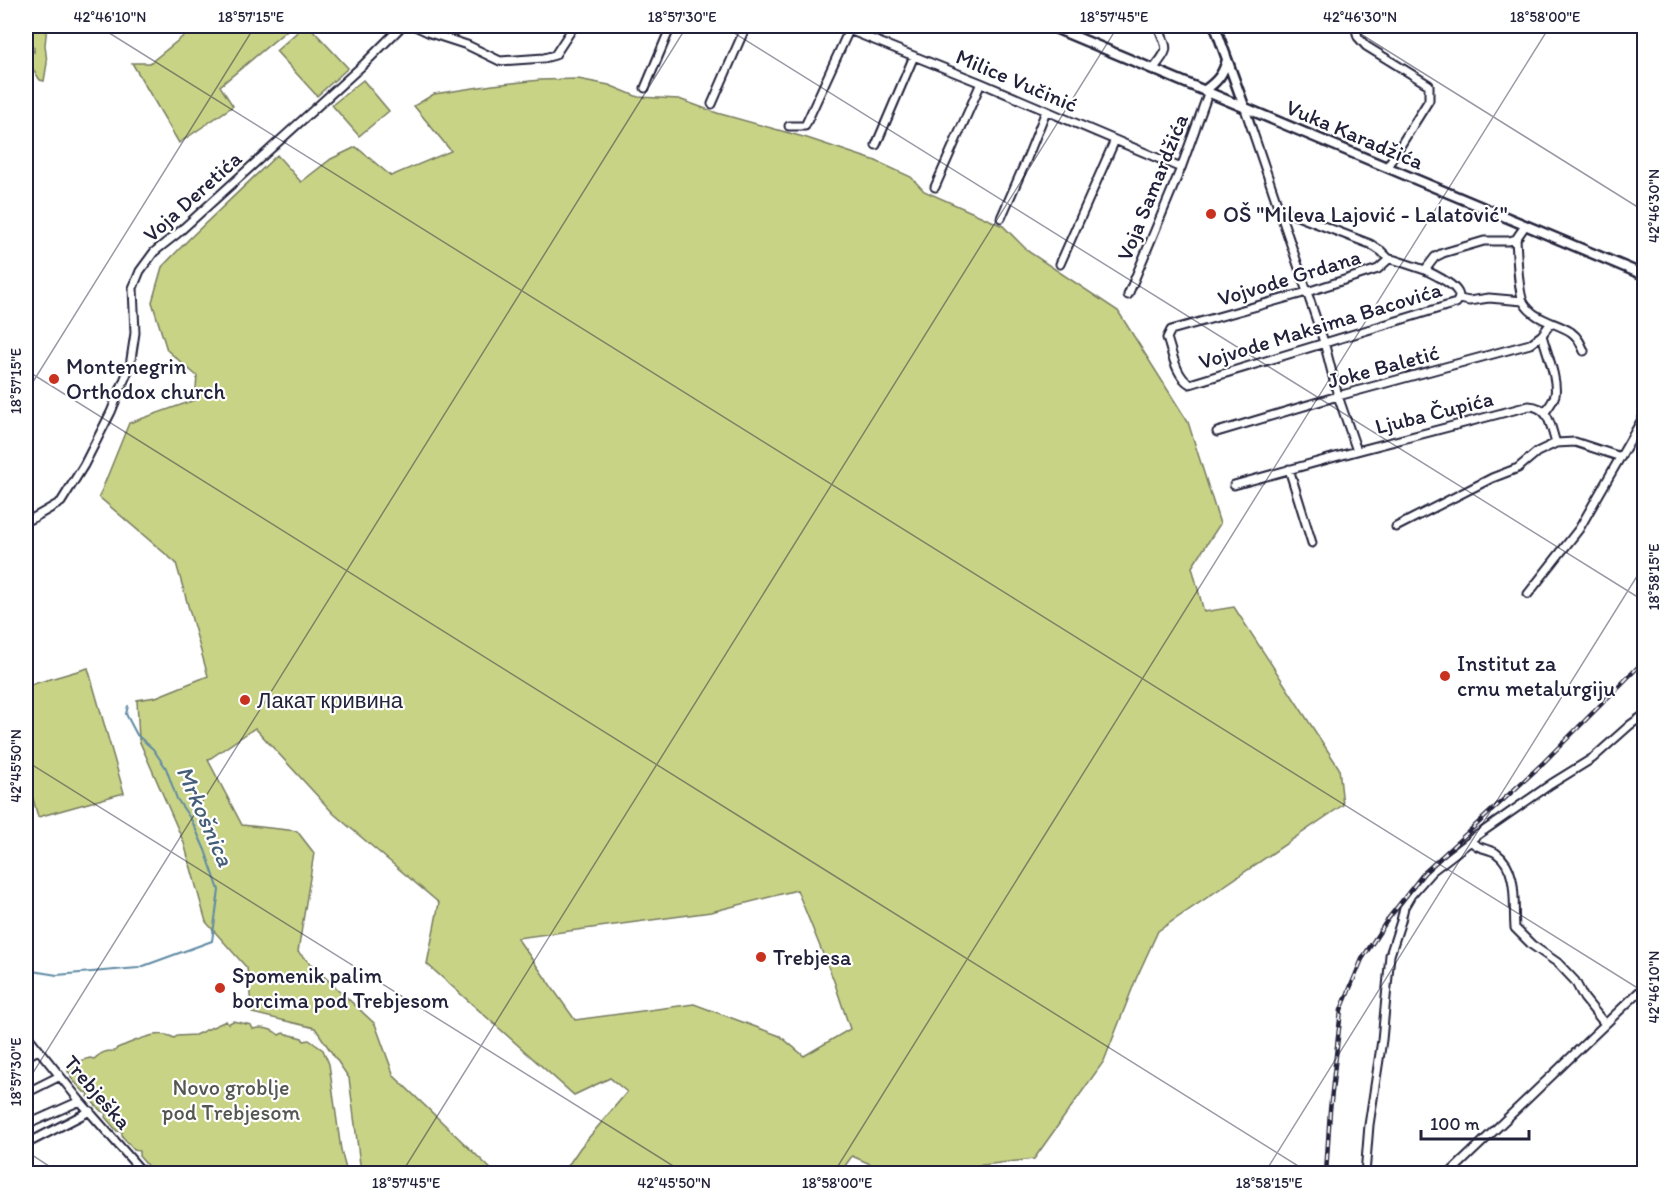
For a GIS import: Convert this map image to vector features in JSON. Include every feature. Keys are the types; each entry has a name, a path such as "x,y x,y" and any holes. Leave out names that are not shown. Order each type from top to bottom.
{"street":[{"name":"Voja Deretića","path":"26,521 61,502 84,465 111,412 130,366 135,333 133,288 140,271 154,252 178,233 364,64 402,26"},
{"path":"415,26 467,45 500,61 555,55 574,26"},
{"path":"645,88 671,26"},
{"path":"712,104 746,26"},
{"name":"Milice Vučinić","path":"839,26 850,28 1181,168"},
{"name":"Vuka Karadžića","path":"1050,26 1207,90 1644,276"},
{"path":"1154,68 1167,49 1158,26"},
{"path":"1215,26 1324,342 1338,396 1357,451"},
{"path":"1355,26 1358,37 1366,46 1429,86 1429,100 1387,167"},
{"path":"789,126 805,126 850,28"},
{"path":"876,145 914,57"},
{"path":"1207,90 1221,77 1227,59"},
{"path":"935,187 981,83"},
{"name":"Voja Samardžića","path":"1128,295 1181,168 1207,90"},
{"path":"1001,218 1046,111"},
{"path":"1060,264 1115,140"},
{"path":"1279,209 1370,244 1389,259"},
{"path":"1525,226 1516,239 1517,264 1523,301 1550,324 1571,332 1578,339 1584,351"},
{"path":"1425,270 1435,257 1443,253 1484,241 1516,239"},
{"name":"Vojvode Grdana","path":"1190,384 1183,381 1179,373 1167,338 1171,330 1307,292 1378,269 1389,259 1425,270 1450,284 1457,291 1459,299"},
{"name":"Vojvode Maksima Bacovića","path":"1190,384 1456,303 1459,299 1469,301 1489,298 1523,301"},
{"name":"Joke Baletić","path":"1217,432 1338,396 1530,344 1542,335 1550,324"},
{"path":"1542,335 1556,384 1553,401 1545,412 1556,443"},
{"name":"Ljuba Čupića","path":"1234,485 1529,406 1541,408 1545,412"},
{"path":"1528,594 1579,529 1644,416"},
{"path":"1396,527 1491,478 1518,468 1537,452 1556,443 1575,442 1621,457"},
{"path":"1289,470 1312,543"},
{"path":"1365,1173 1390,955 1404,907 1411,895 1432,871 1472,839 1593,758 1644,715"},
{"path":"1471,842 1505,860 1511,876 1515,928 1532,945 1558,963 1575,981 1584,998 1605,1024"},
{"path":"1449,1173 1644,987"},
{"name":"Trebješka","path":"26,1034 80,1101 144,1173"},
{"path":"26,1057 38,1050"},
{"path":"26,1093 60,1076"},
{"path":"26,1125 80,1101"},
{"path":"26,1144 90,1111"}],"green space":[{"path":"36,26 47,26 45,45 47,63 44,81 40,80 28,56 29,47 34,52 34,48 29,44 30,35"},
{"path":"196,26 292,26 220,86 233,106 179,143 132,63 150,63"},
{"path":"304,26 309,26 348,68 317,96 276,51"},
{"name":"Trebjesa","path":"578,79 609,85 638,97 679,99 717,113 807,138 876,161 911,177 924,191 1003,226 1029,252 1118,311 1188,422 1220,524 1192,567 1204,612 1234,607 1339,768 1343,805 1158,931 1136,979 1104,1061 1034,1159 893,1174 852,1156 840,1173 563,1173 580,1148 627,1092 610,1078 574,1095 427,964 439,903 334,814 255,728 208,760 242,825 297,831 314,853 298,952 375,1024 394,1076 495,1173 365,1173 360,1164 349,1078 315,1028 252,1013 247,968 206,922 184,843 139,740 137,700 156,697 208,676 176,563 99,497 129,423 195,400 197,376 167,350 152,302 162,267 277,155 301,182 331,159 356,147 391,176 451,151 414,106 434,94 540,80","holes":["797,890 834,981 850,1029 804,1056 780,1036 694,1004 575,1020 517,938 711,912"]},
{"path":"363,80 389,111 359,136 332,105"},
{"path":"88,668 124,793 38,817 26,773 26,686"},
{"name":"Novo groblje pod Trebjesom","path":"226,1021 228,1024 233,1021 251,1025 253,1029 267,1029 279,1035 283,1033 302,1038 304,1041 309,1040 323,1050 329,1064 341,1150 347,1173 157,1173 151,1170 139,1156 139,1151 134,1150 122,1136 122,1132 117,1131 105,1117 106,1113 101,1111 88,1097 89,1093 84,1092 68,1072 69,1065 74,1066 76,1062 94,1059 104,1052 115,1051 117,1048 146,1037 161,1034 174,1038 195,1035"}],"waterway":[{"name":"Mrkošnica","path":"26,970 57,975 138,968 212,941 219,890 205,850 192,821 177,799 166,768 153,749 137,735 126,714 128,706"}],"railway":[{"path":"1326,1174 1330,1110 1341,1010 1362,959 1388,919 1424,873 1541,765 1644,661"}],"place":[{"name":"OŠ \"Mileva Lajović - Lalatović\"","path":"1211,214"},
{"name":"Montenegrin Orthodox church","path":"54,379"},
{"name":"Institut za crnu metalurgiju","path":"1445,676"},
{"name":"Лакат кривина","path":"245,700"},
{"name":"Trebjesa","path":"761,957"},
{"name":"Spomenik palim borcima pod Trebjesom","path":"220,988"}]}
